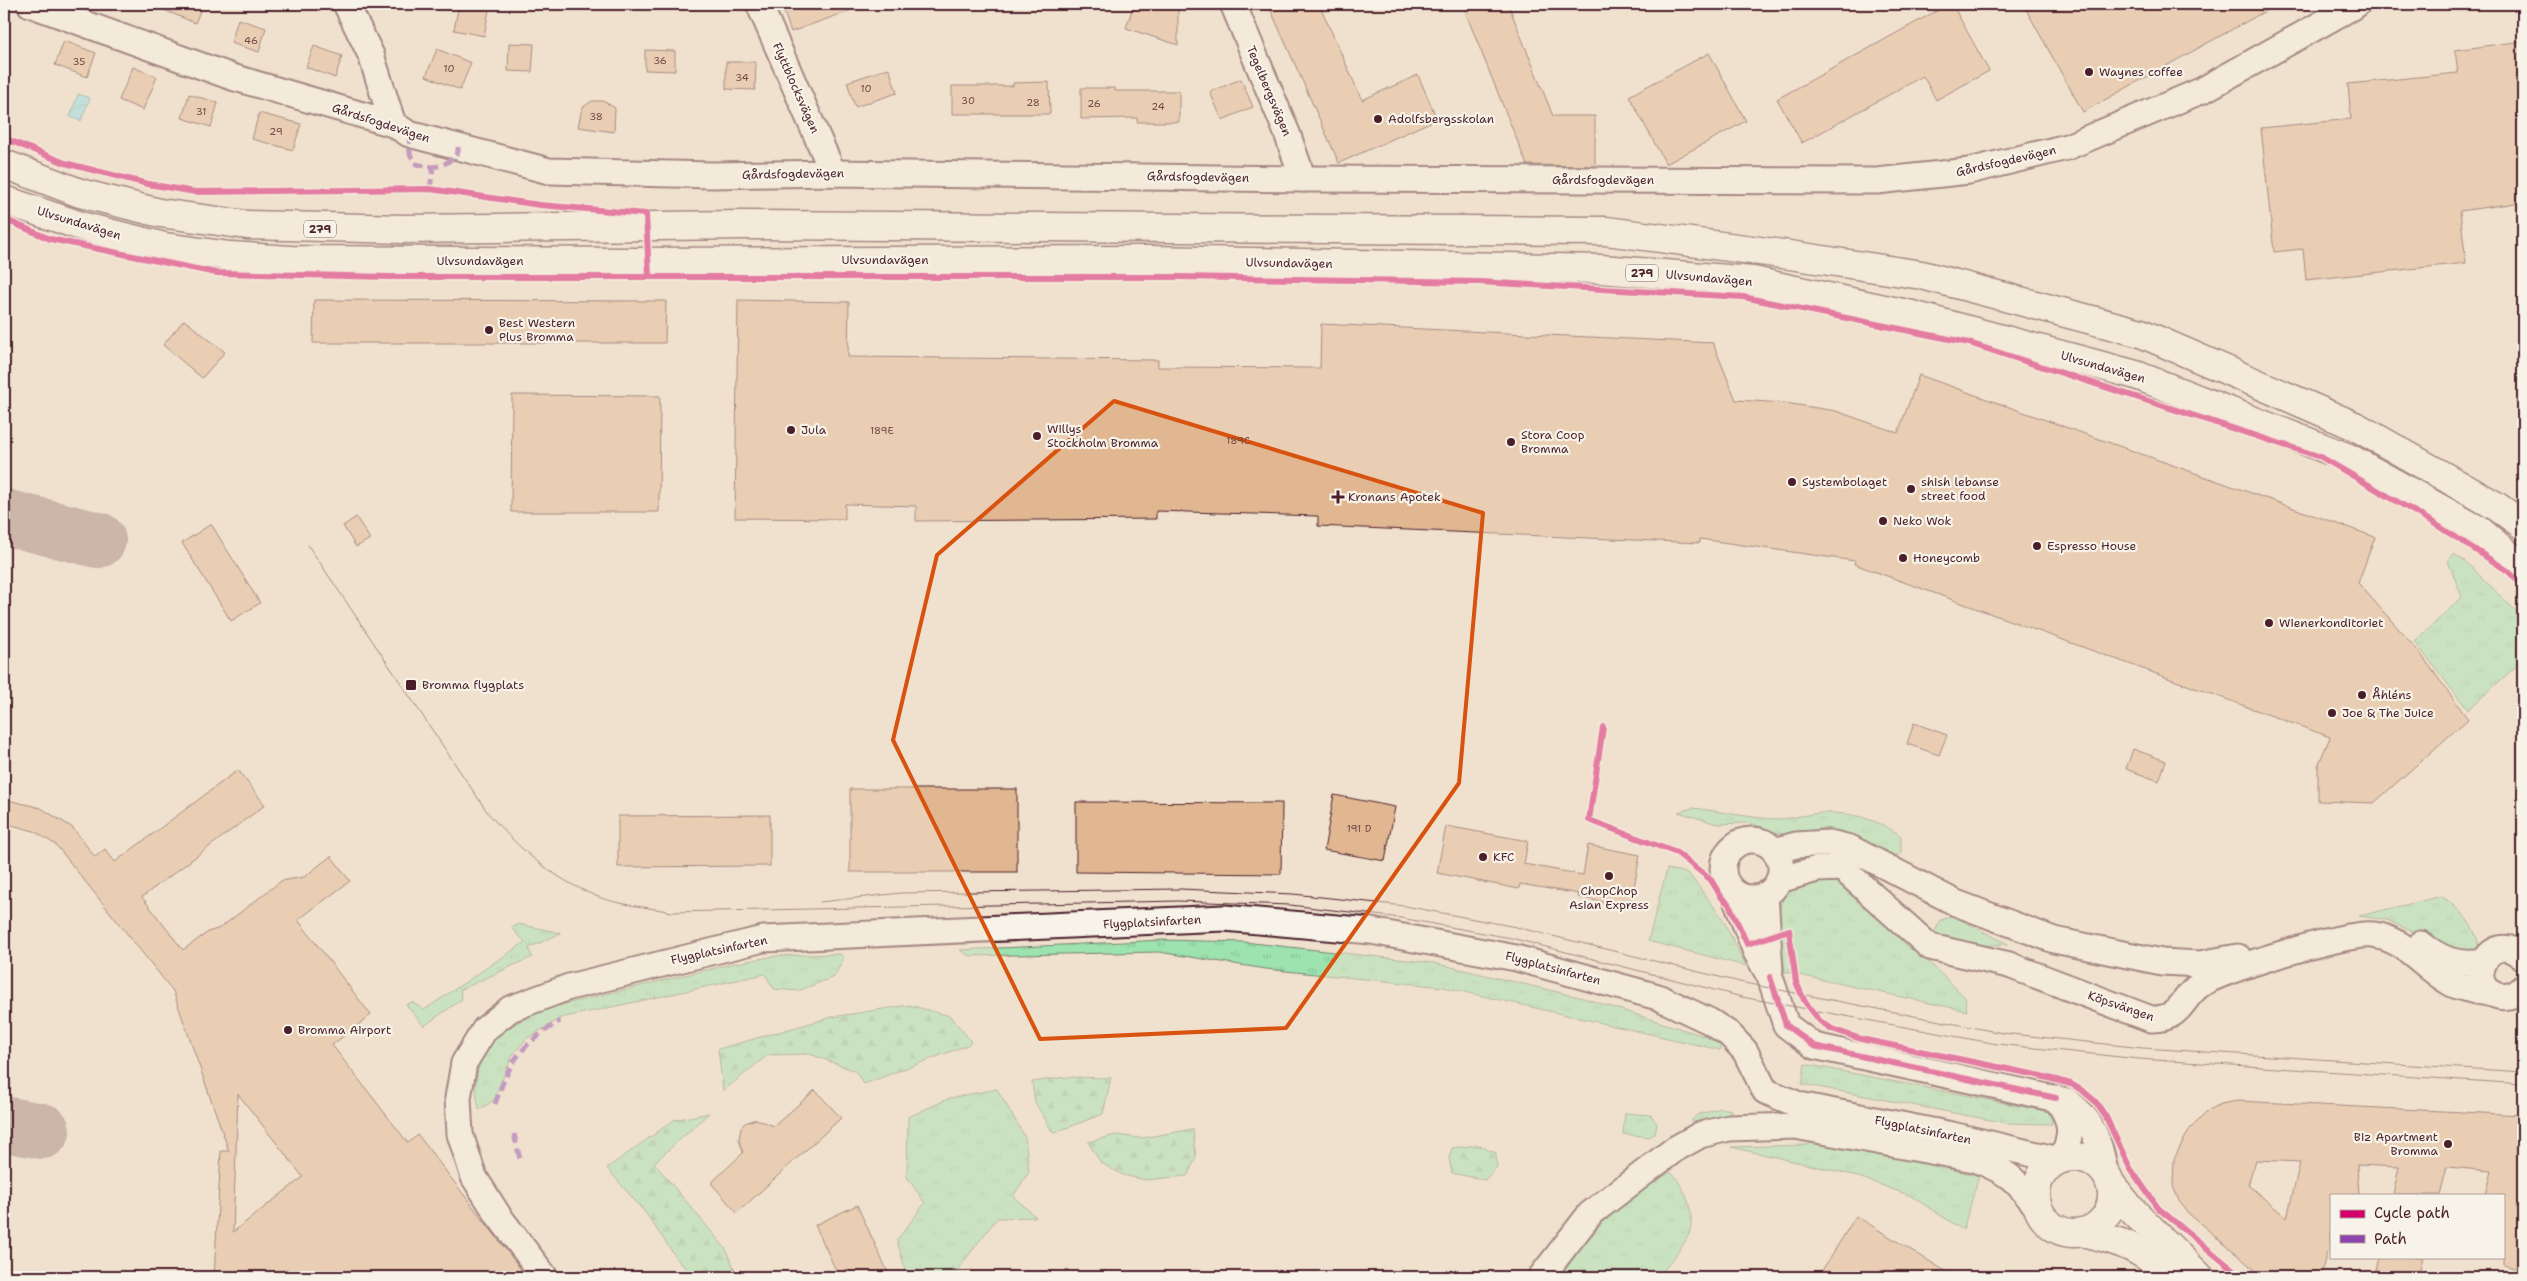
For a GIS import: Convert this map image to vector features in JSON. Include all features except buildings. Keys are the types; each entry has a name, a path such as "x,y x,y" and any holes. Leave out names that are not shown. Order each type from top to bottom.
{"main road":[{"name":"279","path":"4,164 80,193 142,209 247,225 394,229 755,225 1606,231 1922,275 2141,333 2357,427 2496,506 2523,525"},
{"name":"Ulvsundavägen","path":"4,200 81,226 165,247 230,256 347,260 1149,260 1601,269 1753,281 1912,315 2136,375 2349,458 2480,531 2523,567"},
{"path":"702,227 702,261"},
{"path":"2175,1277 2144,1252 2127,1244 2082,1232 2068,1232 2055,1228 2044,1219 2037,1207 2036,1193 2039,1179 2047,1168 2060,1159 2073,1157 2085,1158 2096,1164 2132,1210 2200,1277"},
{"path":"2082,1232 2094,1227 2104,1218 2111,1201 2107,1178"}],"street":[{"name":"Gårdsfogdevägen","path":"30,4 232,77 392,124 409,134 549,171 712,175 833,173 1302,179 1877,181 1969,171 2067,147 2203,90 2357,4"},
{"path":"346,4 371,55 392,124"},
{"name":"Flyttblocksvägen","path":"759,4 833,173"},
{"name":"Tegelbergsvägen","path":"1232,4 1288,132 1302,179"},
{"path":"1770,977 1772,888 1781,865 1775,851 1769,844 1753,839 1736,844 1730,849 1722,865 1723,873 1725,882 1733,892 1756,952 1770,977 1786,1025 1814,1046 2056,1098 2074,1106 2091,1125 2101,1150 2107,1178"},
{"path":"1775,851 1796,845 1829,843 1850,848 1956,903 2054,940 2162,962 2199,964 2221,962 2359,921 2384,923 2412,936 2437,955 2452,963 2483,962"},
{"name":"Köpsvängen","path":"1772,888 1817,869 1842,868 1930,947 2009,965 2151,1019 2164,1020 2180,1008 2200,984 2245,967 2349,936 2372,935 2390,939 2450,983 2507,997 2523,988"},
{"path":"1733,892 1749,898 1772,888"},
{"name":"Flygplatsinfarten","path":"545,1277 498,1215 474,1177 460,1134 458,1098 464,1063 485,1029 510,1010 569,987 763,939 1224,918 1371,931 1516,958 1658,997 1709,1021 1729,1034 1745,1051 1766,1091 1799,1105 1952,1135 2060,1159"},
{"path":"2493,994 2483,984 2481,969 2483,962 2493,951 2504,948 2516,951 2523,957"},
{"path":"2056,1098 2065,1111 2070,1129 2070,1139 2060,1159"},
{"name":"Flygplatsinfarten","path":"1541,1277 1590,1214 1675,1149 1700,1136 1729,1128 1796,1126 1974,1159 2000,1168 2016,1181 2037,1207"}],"highlighted area":[{"path":"1114,401 1483,513 1459,783 1286,1028 1040,1039 893,740 937,555"}],"green space":[{"path":"2454,554 2465,561 2523,618 2523,660 2468,710 2415,642 2462,597 2448,561"},
{"path":"1693,808 1776,819 1822,813 1854,815 1883,825 1901,836 1901,853 1891,859 1860,837 1841,831 1823,828 1790,835 1749,823 1717,824 1678,812"},
{"path":"1667,869 1688,873 1721,916 1746,966 1648,941"},
{"path":"1828,878 1850,886 1965,997 1967,1011 1785,972 1778,921 1784,897 1792,888 1805,882"},
{"path":"2442,896 2461,913 2475,932 2480,949 2473,956 2435,950 2413,932 2387,920 2359,916"},
{"path":"1953,916 2008,944 1959,944 1950,942 1934,933 1941,920"},
{"path":"519,924 561,933 529,948 532,957 460,990 462,999 424,1026 406,1005 412,1002 424,1010 525,942 511,928"},
{"path":"1163,940 1244,942 1434,963 1583,998 1720,1041 1720,1050 1443,987 1266,969 1159,952 969,956 960,950"},
{"path":"840,954 844,958 834,977 798,991 774,989 765,974 561,1018 526,1039 512,1056 494,1100 479,1110 476,1083 479,1066 485,1053 493,1041 503,1032 528,1017 557,1006 731,964 775,956"},
{"path":"909,1005 950,1016 971,1041 968,1045 864,1084 855,1071 810,1054 768,1055 723,1091 718,1049 832,1017"},
{"path":"1805,1064 2050,1112 2052,1124 2006,1123 1802,1084"},
{"path":"1066,1077 1111,1078 1103,1114 1053,1133 1035,1102 1032,1082"},
{"path":"997,1089 1025,1137 1029,1172 1013,1196 1036,1217 997,1218 952,1277 907,1277 897,1240 925,1203 907,1177 908,1117 950,1098"},
{"path":"1722,1108 1731,1110 1730,1115 1691,1128 1692,1120 1697,1115"},
{"path":"709,1113 654,1163 726,1249 735,1271 714,1277 696,1277 680,1263 647,1215 607,1168 674,1120"},
{"path":"1625,1113 1651,1115 1657,1124 1655,1133 1650,1137 1623,1134"},
{"path":"1193,1129 1196,1158 1187,1176 1145,1180 1123,1175 1101,1163 1088,1142 1115,1135 1142,1138"},
{"path":"1821,1139 1979,1176 1963,1230 1911,1196 1853,1175 1731,1147 1807,1145"},
{"path":"1477,1145 1496,1153 1497,1167 1485,1180 1452,1173 1449,1158 1452,1148"},
{"path":"1671,1172 1680,1184 1687,1199 1690,1207 1691,1223 1690,1231 1685,1241 1659,1277 1561,1277 1584,1244 1609,1217 1637,1194"}],"water":[{"path":"78,94 90,98 81,121 70,117"}],"taxiway":[{"path":"4,517 98,540"},
{"path":"4,1124 42,1131"}],"tram line":[{"path":"308,545 488,813 524,851 550,871 596,896 614,902 672,912 1178,901 1290,905 1401,918 1511,938 1742,997 1997,1044 2139,1059 2523,1084"},
{"path":"820,902 901,893 1180,889 1293,894 1405,906 1516,927 1744,983 2002,1033 2143,1048 2523,1072"}],"marked path":[{"path":"409,134 410,154 416,164 434,167 444,164 458,152 458,147"},
{"path":"430,189 433,168"},
{"path":"495,1104 506,1076 518,1055 535,1038 560,1021"},
{"path":"514,1134 520,1159"}],"cycle path":[{"path":"4,138 65,163 148,184 195,192 430,189 540,205 646,214 649,277"},
{"path":"4,219 50,239 216,273 389,277 1179,277 1479,282 1743,297 1969,343 2321,457 2432,522 2508,571 2523,586"},
{"path":"1603,727 1589,820 1677,853 1711,880 1722,898 1729,904 1747,944 1789,930 1796,982 1805,1002 1820,1021 1832,1029 1861,1039 2037,1075 2071,1084 2083,1091 2095,1101 2106,1117 2130,1168 2158,1208 2242,1277"},
{"path":"1770,977 1786,1025 1814,1046 2056,1098"}],"place":[{"name":"Waynes coffee","path":"2089,72"},
{"name":"Adolfsbergsskolan","path":"1378,119"},
{"name":"Best Western Plus Bromma","path":"489,330"},
{"name":"Jula","path":"791,430"},
{"name":"Willys Stockholm Bromma","path":"1037,436"},
{"name":"Stora Coop Bromma","path":"1511,442"},
{"name":"Systembolaget","path":"1792,482"},
{"name":"shish lebanse street food","path":"1911,489"},
{"name":"Kronans Apotek","path":"1338,497"},
{"name":"Neko Wok","path":"1883,521"},
{"name":"Espresso House","path":"2037,546"},
{"name":"Honeycomb","path":"1903,558"},
{"name":"Wienerkonditoriet","path":"2269,623"},
{"name":"Bromma flygplats","path":"411,685"},
{"name":"Åhléns","path":"2362,695"},
{"name":"Joe & The Juice","path":"2332,713"},
{"name":"KFC","path":"1483,857"},
{"name":"ChopChop Asian Express","path":"1609,876"},
{"name":"Bromma Airport","path":"288,1030"},
{"name":"Biz Apartment Bromma","path":"2448,1144"}]}
